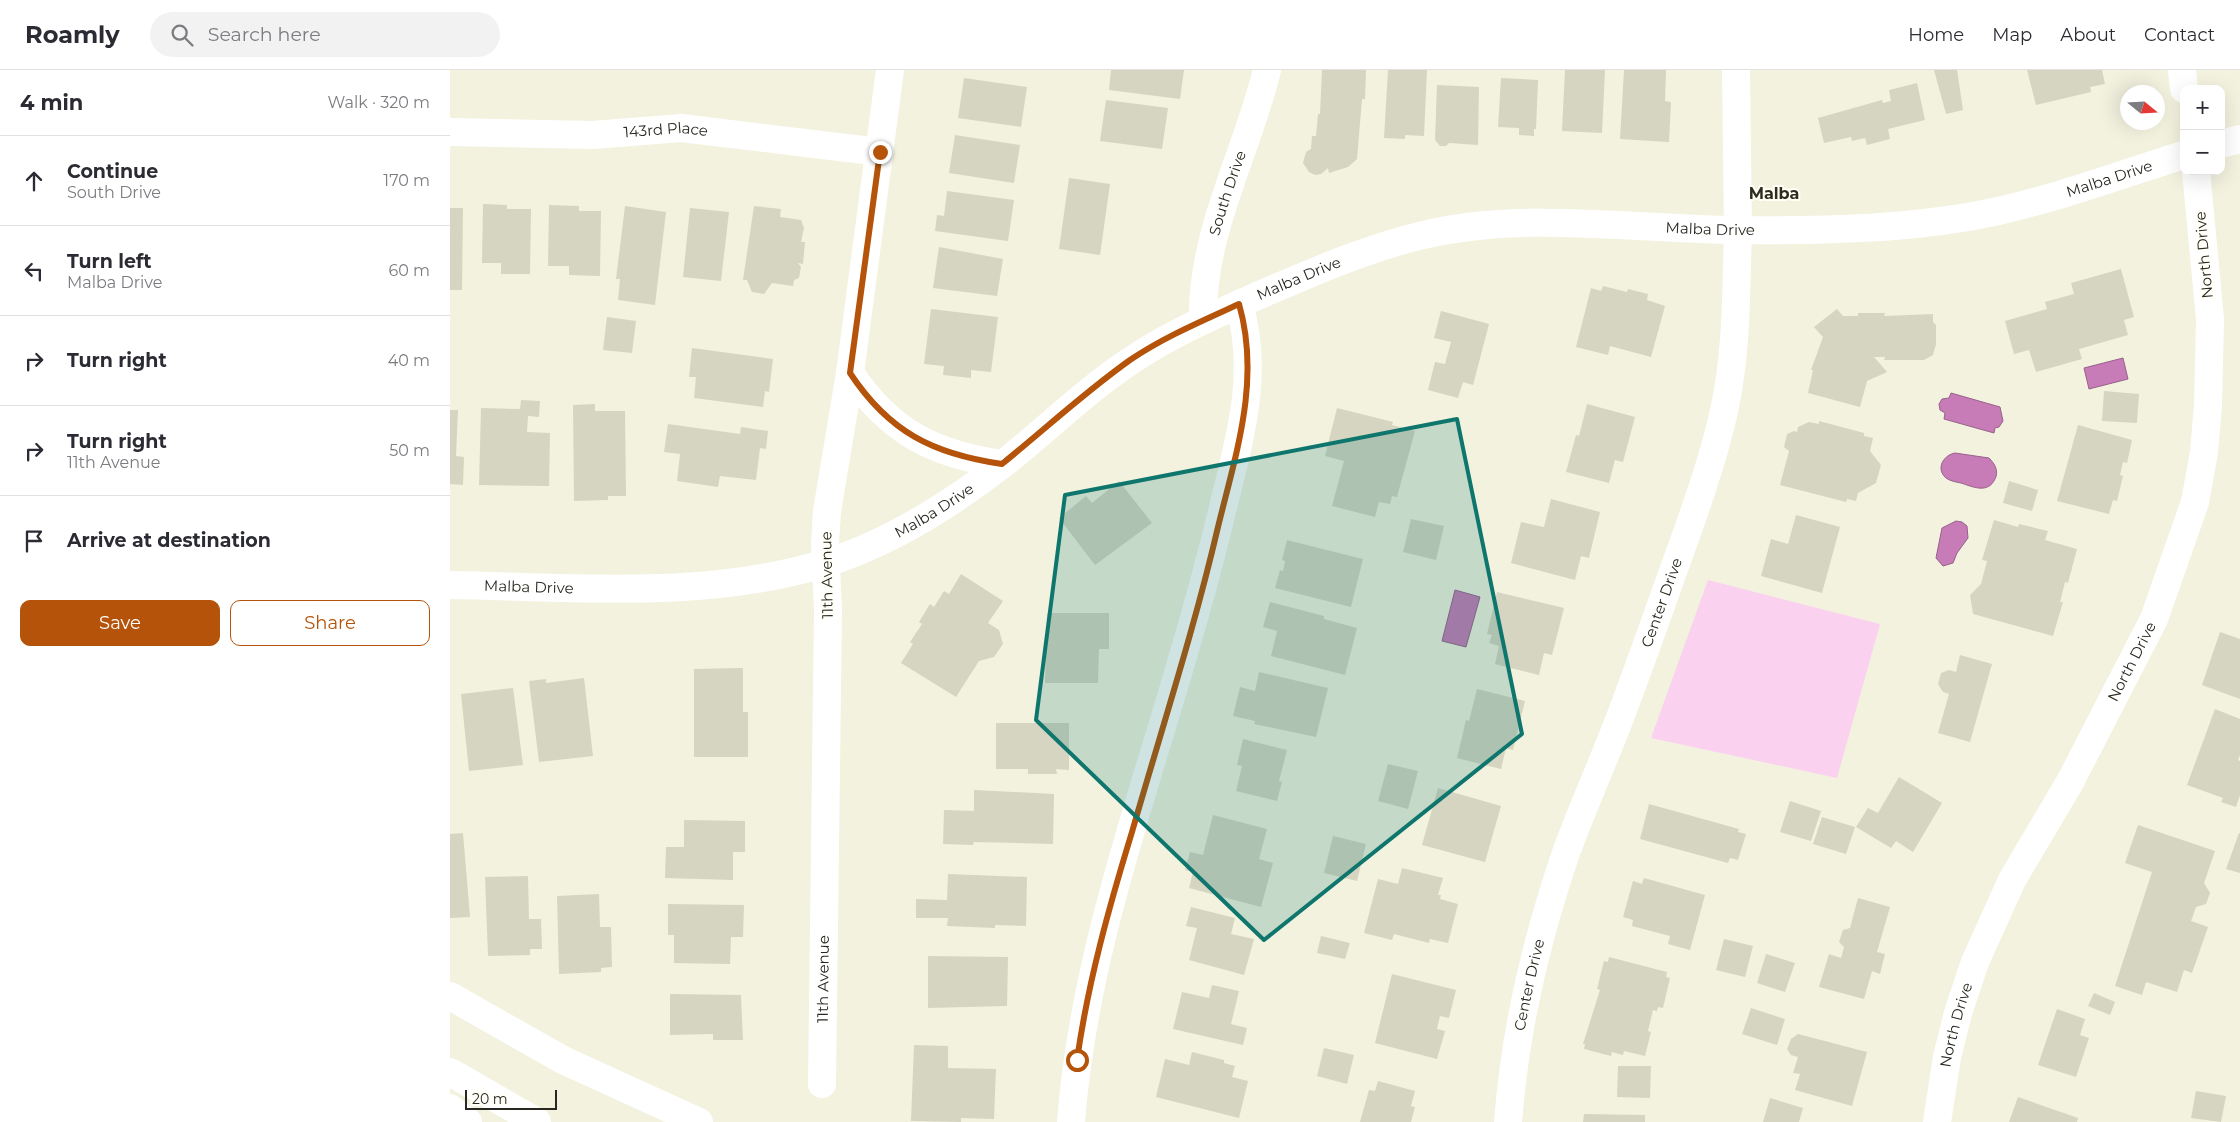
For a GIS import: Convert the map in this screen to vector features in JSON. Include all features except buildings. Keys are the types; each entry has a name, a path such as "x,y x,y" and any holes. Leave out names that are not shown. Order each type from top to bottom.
{"main road":[{"name":"11th Avenue","path":"822,1084 828,611 826,563 827,511 850,373 890,70"},
{"name":"South Drive","path":"1203,320 1205,275 1210,252 1267,70"},
{"name":"Center Drive","path":"1508,1122 1512,1080 1525,1005 1538,947 1556,882 1624,708 1692,520 1724,409 1734,335 1738,230 1736,70"},
{"path":"2182,70 2184,85"},
{"name":"143rd Place","path":"450,132 593,135 681,128 880,152"},
{"path":"2225,143 2240,140"},
{"name":"Malba Drive","path":"450,584 632,588 689,586 745,580 826,563 882,540 959,496 1132,360 1203,320 1338,261 1396,242 1454,229 1484,225 1555,223 1738,230 1848,228 1938,220 1997,211 2180,156"},
{"name":"North Drive","path":"1937,1122 1949,1050 1960,1005 1975,962 2012,880 2070,782 2154,619 2195,502 2204,452 2208,405 2210,318 2196,175"},
{"path":"1071,1122 1081,1032 1092,976 1107,916 1204,584 1244,420 1249,358 1245,324 1239,304"},
{"path":"850,373 872,404 885,417 908,433 942,450 979,461 1002,464"},
{"path":"450,996 563,1060 699,1122"},
{"path":"450,1072 537,1122"},
{"path":"450,1108 468,1122"}],"highlighted area":[{"path":"1457,419 1522,734 1264,940 1036,720 1065,495"}],"shaded area":[{"path":"2123,358 2128,379 2089,389 2084,368"},
{"path":"1951,393 2000,407 2003,421 1999,427 1995,428 1994,433 1944,419 1945,413 1940,410 1939,404 1942,399 1949,398"},
{"path":"1955,453 1989,458 1995,465 1996,470 1996,476 1992,484 1988,487 1980,488 1946,478 1941,470 1942,462 1947,456"},
{"path":"1956,521 1962,522 1967,526 1968,538 1957,553 1953,563 1943,566 1936,558 1942,528"},
{"path":"1708,580 1880,624 1837,778 1651,738"},
{"path":"1455,590 1480,597 1466,647 1442,641"}],"district":[{"name":"Malba","path":"1774,193"}],"route":[{"path":"880,152 850,373 872,404 885,417 925,442 942,450 979,461 1002,464 1108,377 1156,345 1203,320 1239,304 1245,324 1249,377 1244,420 1197,611 1107,916 1086,1004 1077,1060"}]}
